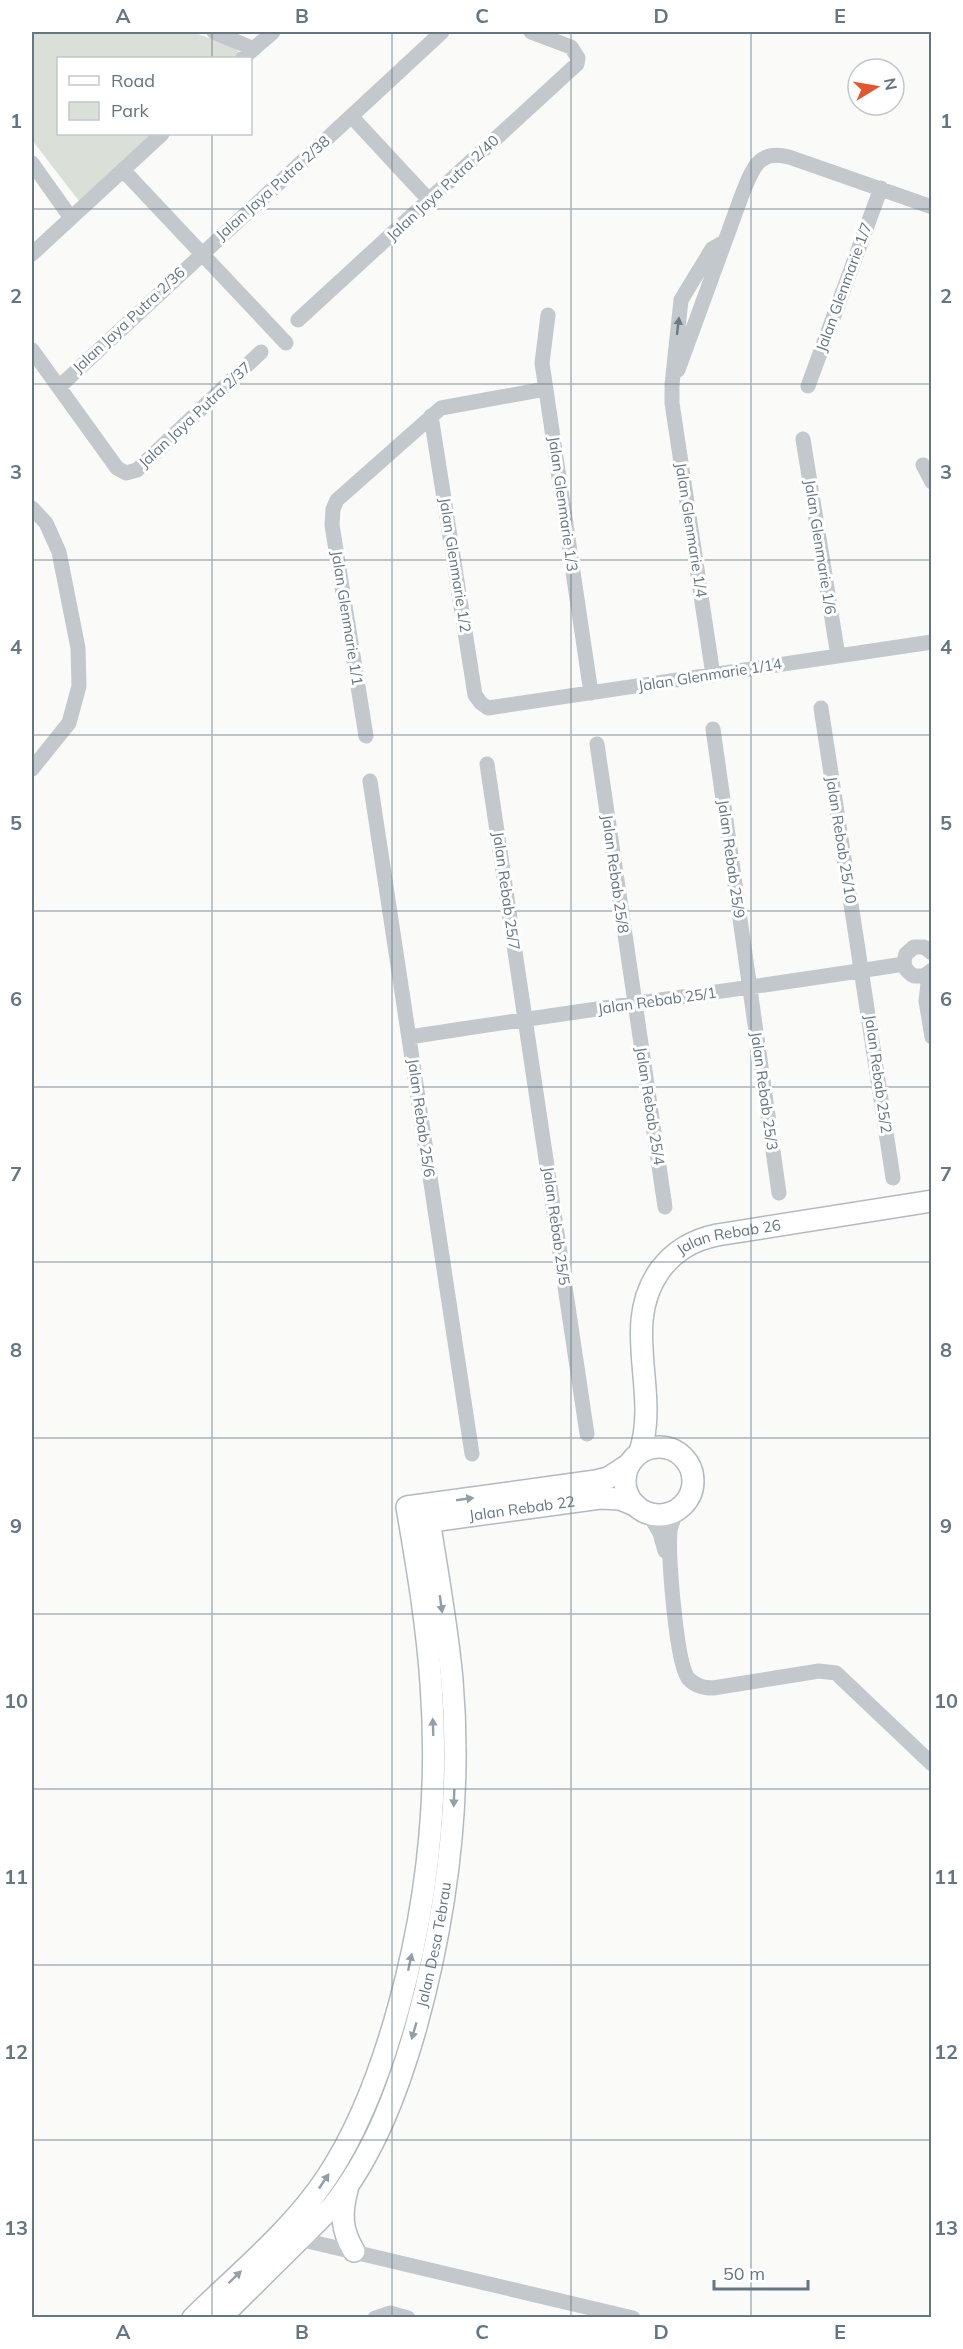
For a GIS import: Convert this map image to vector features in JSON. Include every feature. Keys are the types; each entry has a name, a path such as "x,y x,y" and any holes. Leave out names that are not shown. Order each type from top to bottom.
{"street":[{"path":"214,32 249,54 273,32"},
{"name":"Jalan Jaya Putra 2/38","path":"200,254 442,32"},
{"name":"Jalan Jaya Putra 2/40","path":"298,320 577,64 575,51 571,47 531,32"},
{"path":"349,119 429,200"},
{"path":"32,254 161,135"},
{"path":"672,385 752,169 759,160 777,154 800,160 932,207"},
{"path":"32,163 71,218"},
{"path":"123,170 286,343"},
{"name":"Jalan Glenmarie 1/7","path":"808,386 881,188"},
{"name":"Jalan Glenmarie 1/4","path":"713,675 672,403 672,385 681,300 712,249 724,242"},
{"name":"Jalan Jaya Putra 2/36","path":"58,387 200,254"},
{"name":"Jalan Glenmarie 1/3","path":"548,315 542,363 591,693"},
{"path":"32,350 58,387"},
{"name":"Jalan Jaya Putra 2/37","path":"58,387 117,468 126,473 137,470 261,352"},
{"path":"431,416 441,408 452,405 545,389"},
{"name":"Jalan Glenmarie 1/1","path":"366,736 332,525 333,509 343,493 431,416"},
{"name":"Jalan Glenmarie 1/2","path":"431,416 475,695 488,708"},
{"name":"Jalan Glenmarie 1/6","path":"803,439 838,656"},
{"path":"923,465 932,482"},
{"path":"32,508 46,523 59,552 78,648 79,675 79,686 69,723 32,769"},
{"name":"Jalan Glenmarie 1/14","path":"488,708 932,642"},
{"name":"Jalan Rebab 25/10","path":"820,708 862,971"},
{"name":"Jalan Rebab 25/9","path":"713,729 750,989"},
{"name":"Jalan Rebab 25/8","path":"597,744 634,1004"},
{"name":"Jalan Rebab 25/7","path":"487,764 525,1018"},
{"name":"Jalan Rebab 25/6","path":"370,782 472,1454"},
{"path":"932,952 924,947 914,947 906,954 920,971 932,1037"},
{"name":"Jalan Rebab 25/1","path":"410,1037 525,1018 750,989 862,971 920,971"},
{"name":"Jalan Rebab 25/2","path":"862,971 893,1178"},
{"name":"Jalan Rebab 25/3","path":"750,989 779,1193"},
{"name":"Jalan Rebab 25/4","path":"634,1004 665,1207"},
{"name":"Jalan Rebab 25/5","path":"525,1018 587,1434"},
{"name":"Jalan Rebab 26","path":"634,1459 647,1427 640,1329 649,1288 665,1263 687,1245 717,1234 932,1201"},
{"name":"Jalan Rebab 26","path":"646,1393 657,1426 668,1448"},
{"path":"641,1509 663,1515 678,1509 691,1491 690,1468 681,1456 668,1448 654,1447 634,1459 625,1482 630,1499 660,1533 671,1574"},
{"name":"Jalan Rebab 22","path":"419,1514 608,1478 634,1459"},
{"name":"Jalan Rebab 22","path":"419,1514 466,1516 600,1498 620,1499 641,1509"},
{"path":"678,1509 670,1530 671,1574 682,1663 684,1671 694,1683 703,1688 713,1688 819,1671 836,1673 932,1764"},
{"name":"Jalan Desa Tebrau","path":"193,2318 293,2232 332,2206 348,2186 364,2159 399,2083 428,1984 441,1921 451,1846 455,1744 452,1679 436,1571 419,1514"},
{"name":"Jalan Desa Tebrau","path":"220,2318 293,2232 350,2137 377,2078 406,1979 420,1916 429,1843 434,1747 419,1514"},
{"path":"436,1571 442,1542 452,1527 466,1516"},
{"path":"348,2186 342,2212 343,2226 346,2239 354,2251"},
{"path":"293,2232 354,2251 633,2318"},
{"path":"375,2318 390,2313 408,2318"}],"green space":[{"path":"32,32 193,32 233,47 240,53 236,57 57,57 57,135 152,135 79,201 32,140"}]}
